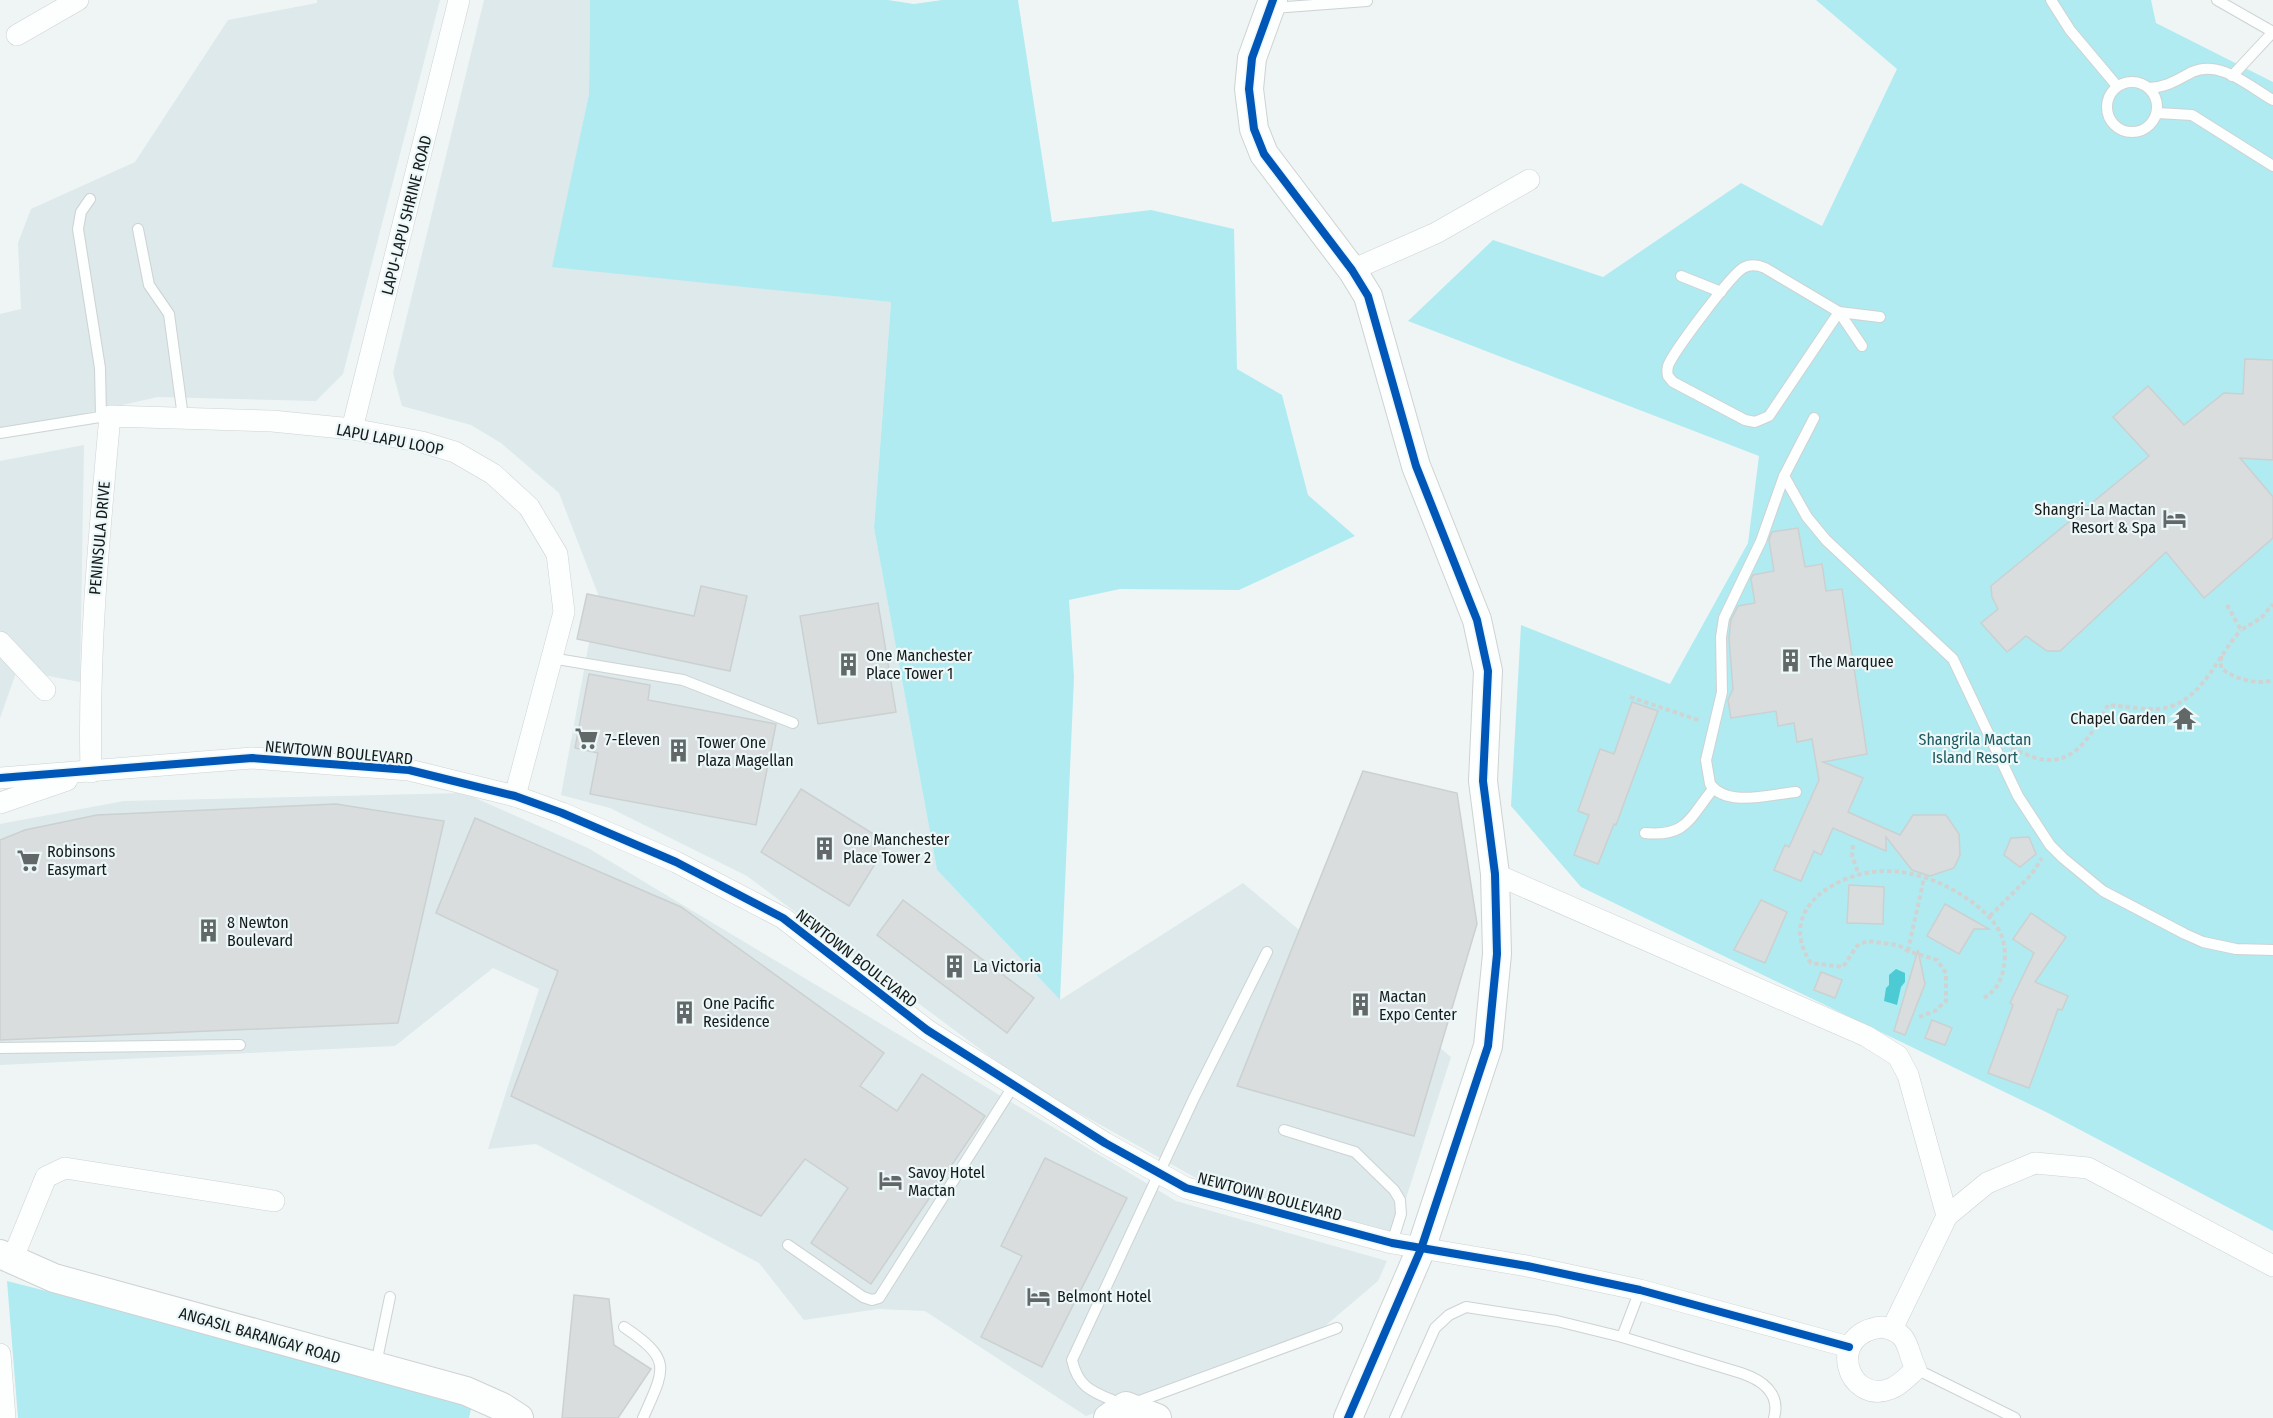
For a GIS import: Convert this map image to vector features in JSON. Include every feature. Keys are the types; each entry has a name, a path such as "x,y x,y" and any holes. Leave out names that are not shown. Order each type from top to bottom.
{"street":[{"path":"17,35 78,0"},
{"name":"LAPU-LAPU SHRINE ROAD","path":"352,429 459,0"},
{"path":"1271,4 1252,57 1249,89 1254,129 1264,154 1352,270 1368,296 1416,466 1477,620 1488,671 1483,780 1495,874 1497,954 1488,1046 1421,1250 1348,1418"},
{"path":"1352,270 1436,233 1529,180"},
{"name":"LAPU LAPU LOOP","path":"105,416 273,421 352,429 422,442 455,452 493,474 530,507 557,554 564,612 515,796"},
{"name":"PENINSULA DRIVE","path":"91,772 90,657 105,416"},
{"path":"0,642 45,690"},
{"name":"NEWTOWN BOULEVARD","path":"0,778 252,758 409,770 515,796 562,813 676,862 783,918 927,1030 1105,1143 1186,1188 1421,1250 1527,1266 1640,1290 1849,1347"},
{"name":"NEWTOWN BOULEVARD","path":"0,803 91,772"},
{"path":"1495,874 1866,1036 1898,1056 1908,1075 1947,1215"},
{"path":"1892,1329 1947,1215 1987,1183 2035,1163 2088,1168 2273,1266"},
{"path":"6,1257 46,1177 66,1168 274,1202"},
{"name":"ANGASIL BARANGAY ROAD","path":"6,1257 54,1278 465,1391 502,1407 519,1418"},
{"path":"1872,1328 1892,1329 1907,1342 1916,1369 1897,1386 1888,1390 1868,1389 1859,1384 1848,1367 1849,1347 1854,1338 1872,1328"},
{"path":"0,1353 5,1418"},
{"path":"1117,1412 1157,1418"}],"lane":[{"path":"2051,0 2070,30 2117,86"},
{"path":"2217,0 2273,32 2232,76"},
{"path":"1271,4 1367,1"},
{"path":"2149,88 2157,99 2157,113 2150,126 2143,130 2126,132 2117,128 2111,122 2106,107 2108,99 2117,86 2133,82 2149,88 2163,87 2193,72 2208,68 2216,68 2273,100"},
{"path":"2157,113 2179,112 2201,120 2273,166"},
{"path":"0,433 105,416 100,368 78,229 81,212 90,199"},
{"path":"138,229 150,285 169,314 183,417"},
{"path":"1839,312 1769,416 1760,421 1750,421 1673,382 1668,376 1670,363 1721,292 1741,269 1759,265 1839,312 1880,317"},
{"path":"1681,276 1721,292"},
{"path":"1839,312 1862,345"},
{"path":"1796,792 1730,797 1713,789 1707,778 1706,760 1722,692 1721,637 1724,618 1761,541 1784,476 1814,418"},
{"path":"1784,476 1807,517 1821,534 1953,659 1969,698 1996,746 2018,796 2050,845 2081,875 2103,891 2185,934 2203,942 2236,949 2273,950"},
{"path":"551,658 683,680 793,723"},
{"path":"1644,833 1665,835 1679,830 1713,789"},
{"path":"1267,952 1072,1360 1076,1377 1086,1388 1117,1412 1337,1328"},
{"path":"0,1048 240,1045"},
{"path":"788,1245 863,1297 872,1300 879,1298 1014,1085"},
{"path":"1284,1130 1355,1152 1394,1190 1400,1200 1401,1214 1392,1243"},
{"path":"1622,1337 1640,1290"},
{"path":"376,1367 390,1297"},
{"path":"1395,1418 1435,1328 1449,1315 1466,1307 1557,1321 1622,1337 1760,1380 1771,1391 1777,1407 1773,1418"},
{"path":"624,1328 656,1352 662,1365 660,1376 643,1418"},
{"path":"1916,1369 2015,1418"}],"path":[{"path":"1996,746 2046,760 2062,758 2090,738 2108,705 2168,708 2199,690 2221,654 2241,630 2261,618 2273,604"},
{"path":"2227,605 2241,630"},
{"path":"2221,654 2221,668 2230,675 2265,682 2273,680"},
{"path":"1630,697 1713,726"},
{"path":"1853,845 1852,856 1859,875"},
{"path":"1990,916 2031,875 2050,845"},
{"path":"1918,1017 1943,1006 1948,993 1946,973 1937,960 1889,942 1867,941 1857,946 1846,963 1838,968 1811,963 1806,956 1801,936 1802,924 1814,898 1829,887 1859,875 1888,871 1924,878 1957,890 1990,916 2002,934 2004,960 1999,983 1984,998"},
{"path":"1908,951 1924,878"}],"shaded area":[{"path":"317,0 440,0 343,374 316,401 158,397 0,432 0,314 21,309 18,243 31,209 135,162 228,20 317,3"},
{"path":"484,0 590,0 589,94 553,266 891,302 874,528 937,870 1060,1000 1243,883 1451,1057 1395,1233 1205,1183 1027,1084 747,876 610,808 561,795 598,594 559,493 501,443 471,425 402,406 393,373"},
{"path":"84,445 80,682 17,670 0,718 0,461"},
{"path":"464,793 588,848 1176,1201 1387,1261 1378,1281 1318,1332 1086,1416 925,1311 878,1309 804,1320 759,1263 536,1144 488,1149 539,989 493,968 395,1046 0,1065 0,824 124,801"}],"green space":[{"path":"590,0 888,0 914,4 942,0 1018,0 1052,222 1151,210 1234,229 1237,369 1282,395 1308,495 1355,536 1239,590 1120,589 1069,600 1074,677 1060,1000 937,870 874,528 891,302 552,267 589,94"},
{"name":"Shangrila Mactan Island Resort","path":"1816,0 2151,0 2156,23 2273,82 2273,1231 2046,1112 1581,887 1511,806 1521,625 1670,684 1748,543 1759,456 1408,321 1493,240 1603,277 1741,183 1822,226 1897,69"},
{"path":"7,1281 473,1400 469,1418 18,1418"}],"water":[{"path":"1896,969 1905,973 1905,982 1901,987 1897,1005 1884,1001 1886,988 1889,985 1889,975"}],"building":[{"name":"Shangri-La Mactan Resort & Spa","path":"2245,359 2273,360 2273,460 2240,458 2273,497 2273,538 2204,598 2166,552 2060,651 2047,651 2026,636 2007,652 1981,623 1998,609 1992,597 1991,586 2149,456 2113,417 2148,386 2184,425 2224,393 2243,394"},
{"name":"The Marquee","path":"1798,528 1805,567 1822,564 1826,591 1842,589 1867,754 1823,762 1863,778 1848,812 1900,835 1913,815 1946,815 1959,834 1960,855 1954,868 1930,876 1912,870 1886,837 1886,851 1833,828 1821,855 1814,851 1801,881 1774,870 1785,845 1789,847 1819,780 1812,739 1797,742 1794,723 1778,726 1776,711 1731,718 1728,700 1733,689 1729,638 1731,620 1738,606 1755,603 1751,579 1753,575 1774,571 1769,540 1772,532"},
{"path":"701,586 747,596 730,671 577,639 587,594 694,616"},
{"name":"One Manchester Place Tower 1","path":"878,603 896,712 818,724 800,616"},
{"name":"Tower One Plaza Magellan","path":"589,674 650,685 648,700 776,724 756,825 590,794 598,753 575,748"},
{"path":"1632,702 1658,711 1616,825 1614,824 1598,864 1574,855 1589,815 1578,811 1600,749 1614,754"},
{"name":"Mactan Expo Center","path":"1363,771 1457,793 1477,924 1414,1136 1237,1086"},
{"name":"One Manchester Place Tower 2","path":"801,789 888,843 849,906 761,852"},
{"name":"8 Newton Boulevard","path":"336,804 444,821 398,1023 0,1040 0,840 25,830 97,815"},
{"name":"One Pacific Residence","path":"475,818 681,907 884,1053 860,1086 897,1111 922,1074 985,1116 871,1284 811,1243 848,1188 805,1159 761,1216 511,1096 558,971 436,913"},
{"path":"2029,837 2036,854 2020,867 2004,855 2011,838"},
{"path":"1849,885 1884,887 1883,924 1847,923"},
{"name":"La Victoria","path":"903,900 1034,998 1007,1033 877,935"},
{"path":"1761,900 1787,912 1765,963 1734,950"},
{"path":"1945,904 1989,929 1974,929 1959,954 1927,936"},
{"path":"2031,913 2066,937 2035,982 2068,996 2062,1010 2058,1009 2029,1088 1988,1073 2013,1005 2010,1003 2034,953 2013,939"},
{"path":"1918,950 1925,984 1905,1035 1894,1031"},
{"path":"1821,972 1842,980 1835,998 1814,990"},
{"path":"1932,1020 1952,1028 1945,1045 1925,1038"},
{"name":"Belmont Hotel","path":"1045,1158 1127,1198 1042,1367 981,1337 1022,1256 1001,1246"},
{"path":"574,1295 609,1299 614,1345 651,1369 618,1418 562,1418"}],"cycle path":[{"path":"1273,0 1252,58 1249,89 1254,129 1264,154 1352,270 1368,296 1416,466 1477,620 1488,671 1483,781 1495,874 1497,954 1488,1046 1421,1249 1348,1418"},
{"path":"0,778 252,758 409,770 515,796 562,813 676,862 783,918 927,1030 1105,1143 1186,1188 1392,1243 1527,1266 1640,1290 1849,1347"}],"place":[{"name":"Shangri-La Mactan Resort & Spa","path":"2174,518"},
{"name":"The Marquee","path":"1791,661"},
{"name":"One Manchester Place Tower 1","path":"848,664"},
{"name":"Chapel Garden","path":"2184,718"},
{"name":"7-Eleven","path":"587,739"},
{"name":"Tower One Plaza Magellan","path":"679,751"},
{"name":"One Manchester Place Tower 2","path":"825,848"},
{"name":"Robinsons Easymart","path":"29,860"},
{"name":"8 Newton Boulevard","path":"209,931"},
{"name":"La Victoria","path":"955,966"},
{"name":"Mactan Expo Center","path":"1361,1005"},
{"name":"One Pacific Residence","path":"685,1012"},
{"name":"Savoy Hotel Mactan","path":"890,1181"},
{"name":"Belmont Hotel","path":"1039,1296"}]}
